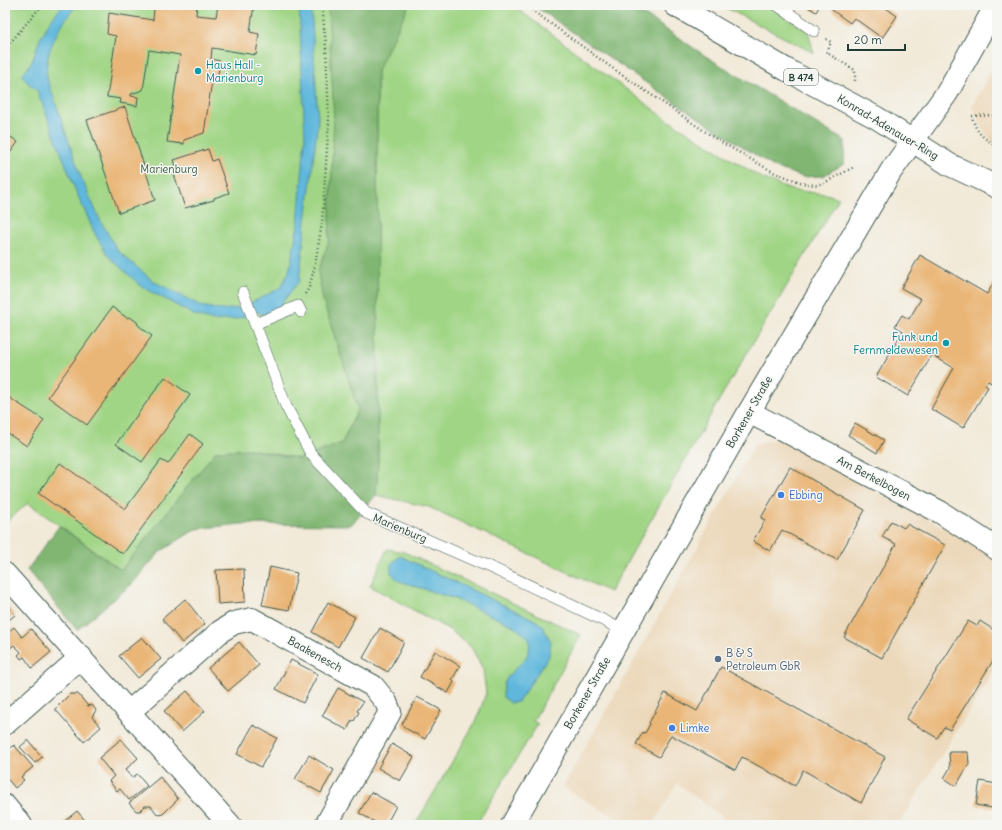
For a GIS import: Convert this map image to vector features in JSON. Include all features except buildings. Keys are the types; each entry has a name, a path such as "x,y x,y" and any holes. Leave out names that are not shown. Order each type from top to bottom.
{"street":[{"name":"Konrad-Adenauer-Ring","path":"675,5 787,70 877,118 950,165 997,187"},
{"name":"Borkener Straße","path":"512,825 749,412 891,171 946,93 996,5"},
{"name":"Am Berkelbogen","path":"749,412 940,512 997,548"},
{"path":"5,574 230,825"},
{"name":"Baakenesch","path":"129,712 221,631 234,623 252,619 373,686 386,702 390,712 326,825"},
{"path":"5,724 81,658"},
{"path":"5,806 21,825"}],"lane":[{"path":"777,5 814,31"},
{"name":"Marienburg","path":"243,292 286,406 311,454 366,513 494,569 605,621 623,631"},
{"path":"254,320 299,309"}],"path":[{"path":"5,49 42,5"},
{"path":"299,309 309,288 315,265 322,223 329,119 326,46 322,5"},
{"path":"525,5 615,70 716,139 775,173 806,184 816,185 824,183 854,167"},
{"path":"814,31 831,42 827,53 855,70 855,82"},
{"path":"997,115 972,116 975,128 985,139 997,146"}],"shaded area":[{"path":"997,60 997,143 993,142 984,131 972,106"},
{"path":"777,439 970,541 997,557 997,666 898,825 733,825 677,783 653,825 628,825 563,787 755,444"}],"green space":[{"name":"Marienburg","path":"5,5 328,5 334,118 329,241 318,272 323,300 358,409 342,443 301,459 250,449 216,451 121,570 28,503 5,523"},
{"path":"328,5 409,5 377,71 378,463 376,495 351,525 241,524 196,529 160,552 132,584 77,630 27,570 59,526 121,570 216,451 250,449 301,459 342,443 358,409 323,300 318,272 329,241 334,118"},
{"path":"409,5 512,5 665,118 760,177 791,190 826,194 839,198 722,395 610,592 429,507 376,495 378,463 377,71"},
{"path":"533,5 630,5 707,57 845,141 844,164 823,176 803,177 774,167 680,106"},
{"path":"720,5 767,5 808,31 814,53"},
{"path":"387,549 404,552 581,635 533,721 538,724 476,825 415,825 477,719 486,693 483,669 471,647 450,630 370,586"}],"water":[{"path":"63,5 77,5 62,25 54,39 47,63 47,78 82,180 101,222 118,251 153,281 201,306 221,310 238,308 280,288 289,272 298,225 305,138 299,5 311,5 318,120 299,281 279,309 265,316 259,312 236,319 213,321 194,315 141,286 109,257 95,234 75,189 37,90 27,82 22,75 32,62 39,41 50,21"},
{"path":"400,556 531,618 542,625 551,642 549,656 518,702 510,703 503,697 504,684 507,678 528,653 530,646 529,638 512,625 455,599 399,581 391,573 391,564"}],"place":[{"name":"Haus Hall - Marienburg","path":"198,71"},
{"name":"Funk und Fernmeldewesen","path":"946,343"},
{"name":"Ebbing","path":"781,495"},
{"name":"B & S Petroleum GbR","path":"718,659"},
{"name":"Limke","path":"672,728"}]}
